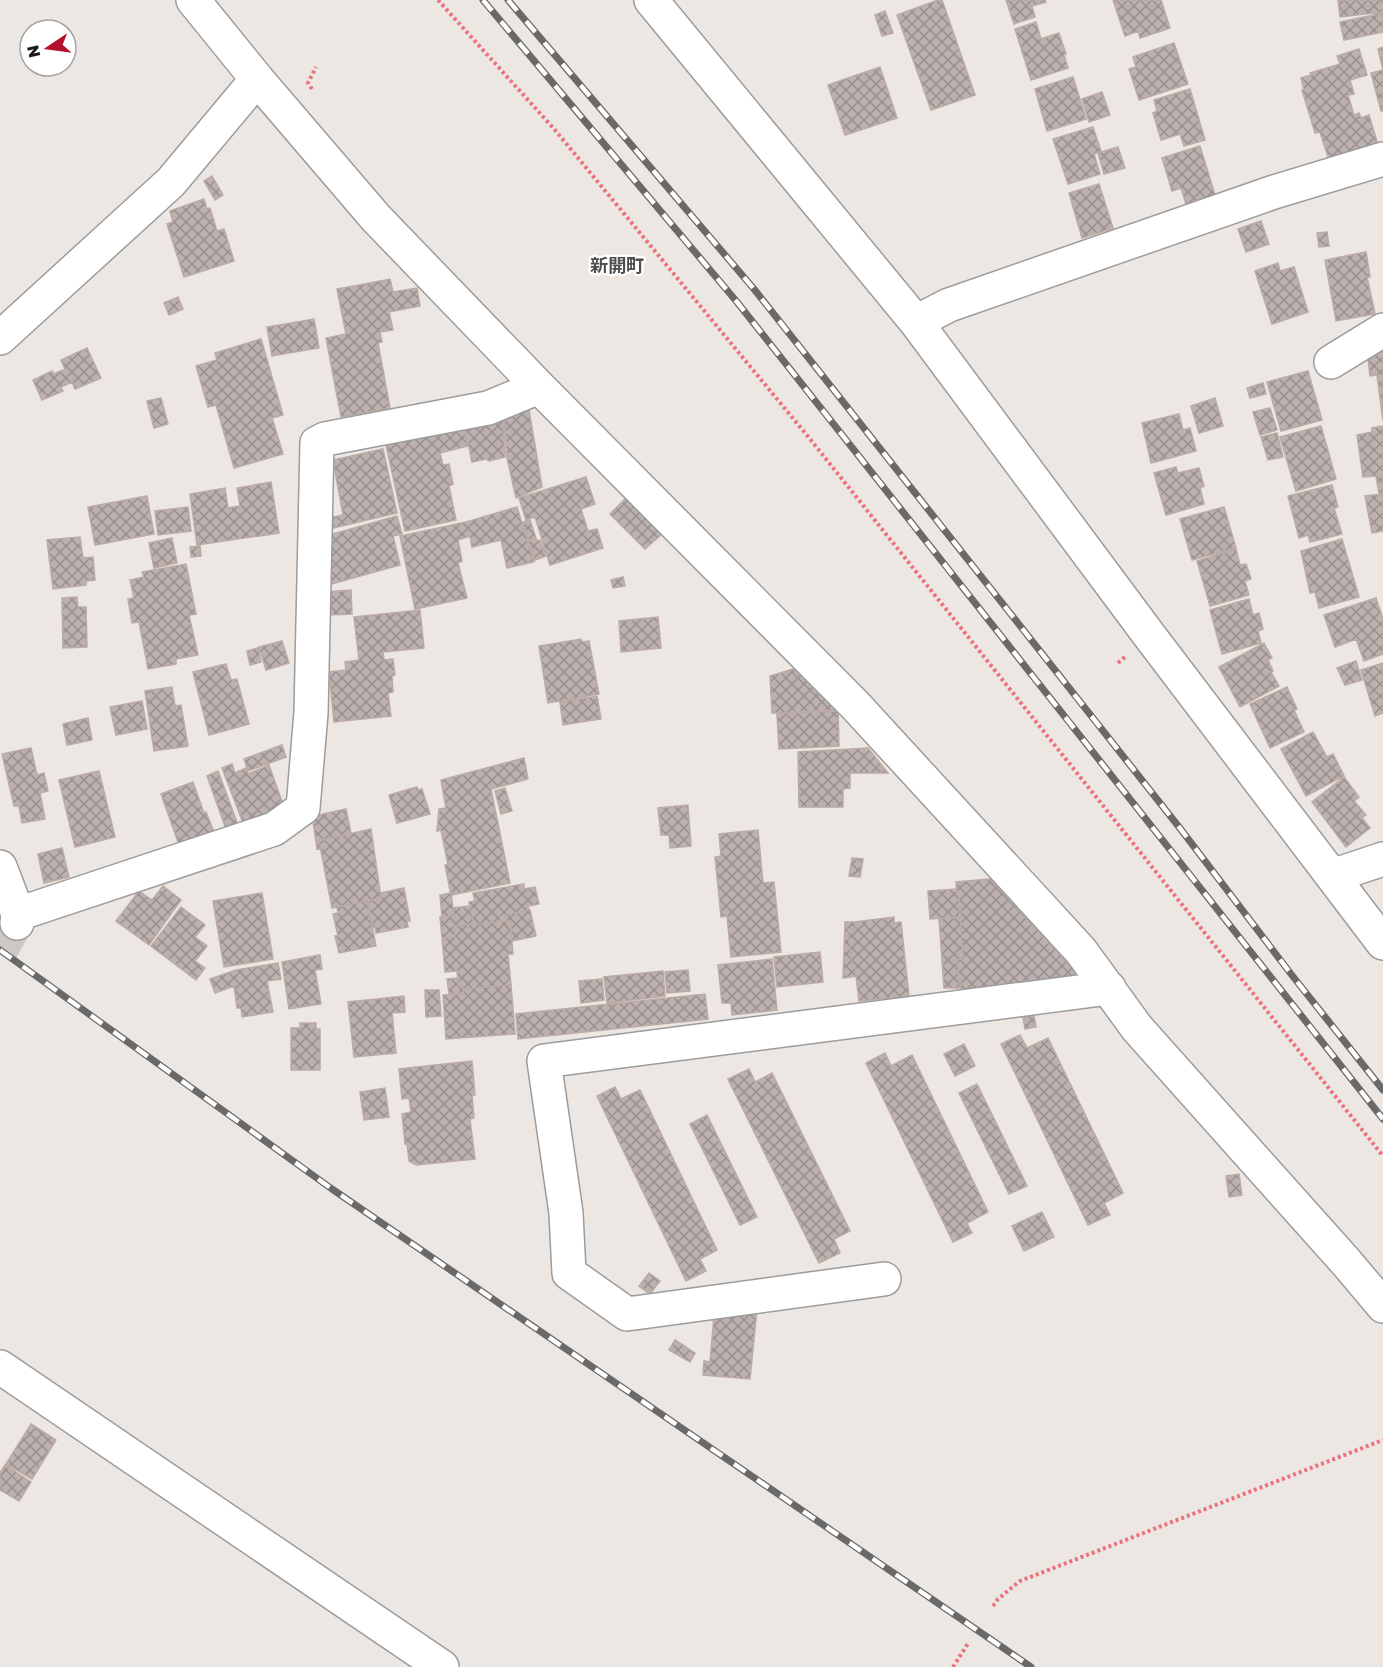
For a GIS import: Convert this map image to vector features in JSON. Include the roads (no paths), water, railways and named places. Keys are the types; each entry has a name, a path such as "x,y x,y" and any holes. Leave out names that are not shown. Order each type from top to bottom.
{"street":[{"path":"193,0 376,218 539,387 855,705 1081,951 1137,1028 1383,1306"},
{"path":"651,0 916,322 1094,563 1383,943"},
{"path":"0,338 171,182 257,79"},
{"path":"916,322 949,304 1275,192 1383,159"},
{"path":"1331,363 1383,330"},
{"path":"0,867 17,919 274,829 303,808 311,713 317,443 325,439 488,408 539,387"},
{"path":"1332,876 1383,859"},
{"path":"884,1279 627,1314 569,1273 566,1213 544,1061 1109,988"},
{"path":"0,1367 442,1667"}],"tunnel":[{"path":"0,953 17,923"}],"railway":[{"path":"483,0 737,302 1383,1119"},
{"path":"508,0 754,289 1179,827 1383,1090"},
{"path":"0,950 332,1189 1031,1667"}],"district":[{"name":"新開町","path":"617,266"}]}
